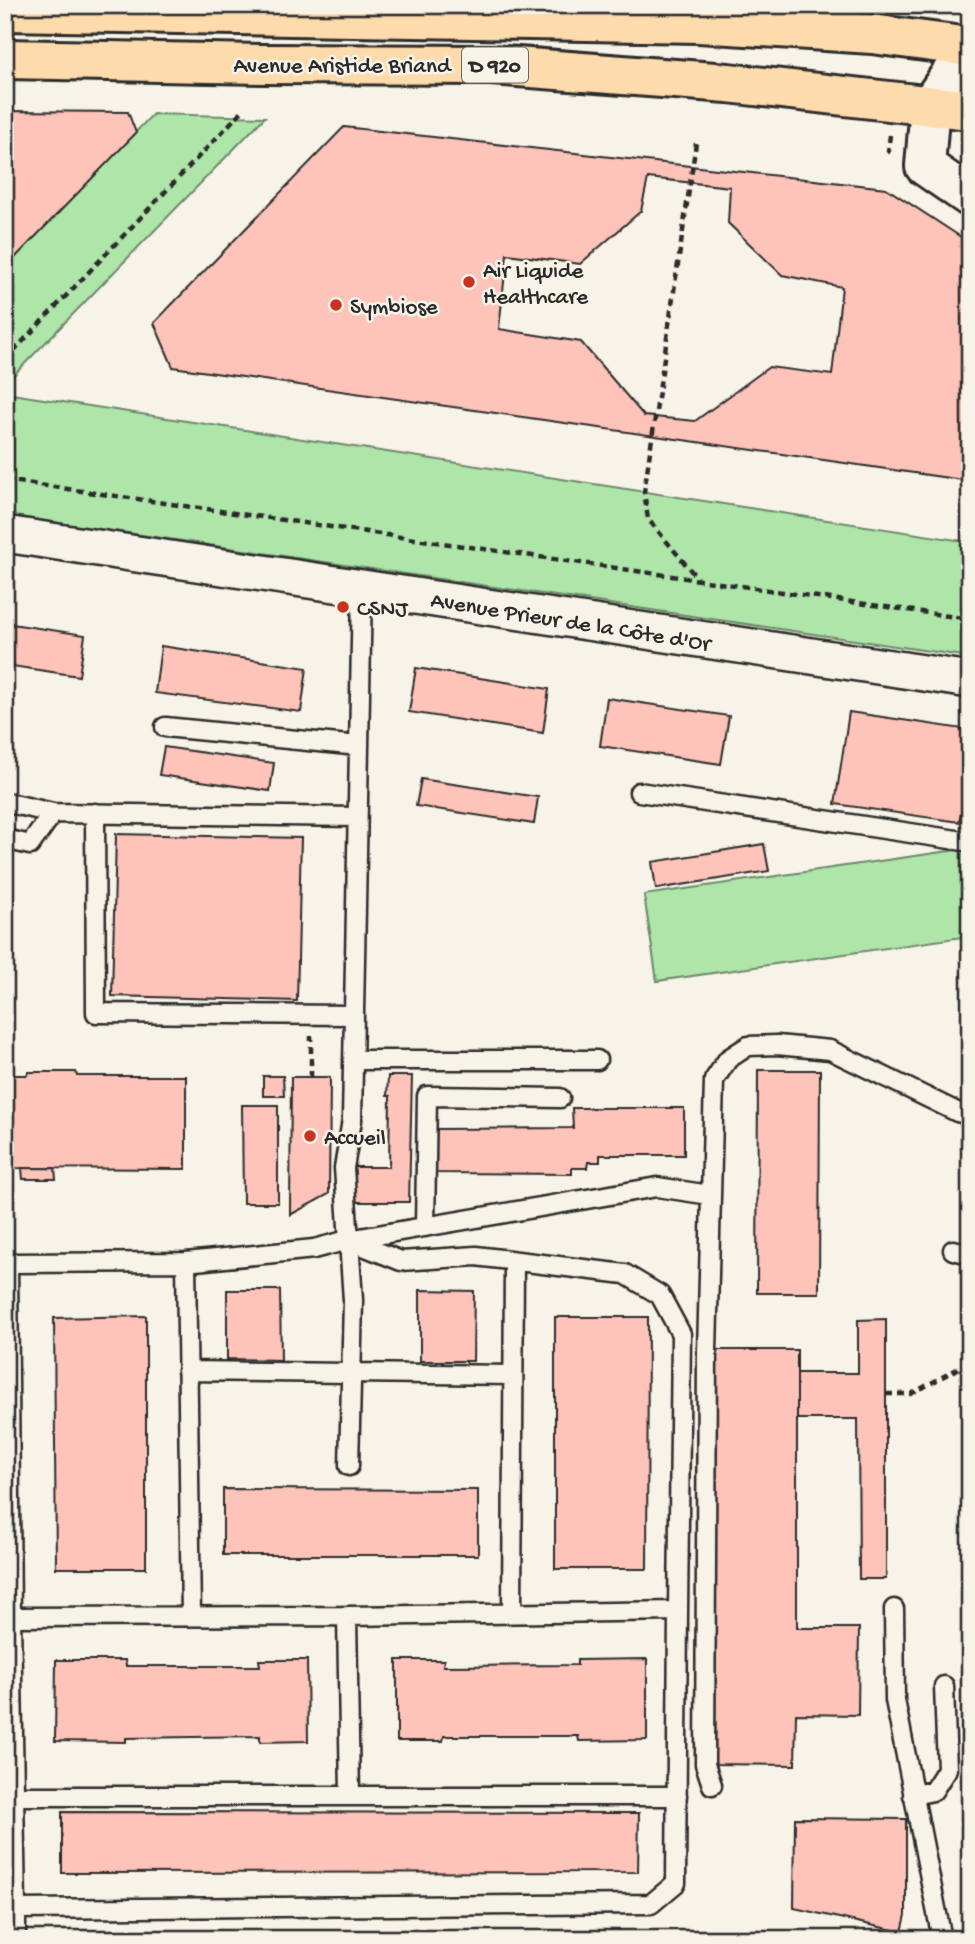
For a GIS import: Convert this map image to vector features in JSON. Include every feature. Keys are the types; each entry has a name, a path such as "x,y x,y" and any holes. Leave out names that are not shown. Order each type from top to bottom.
{"main road":[{"name":"Avenue Aristide Briand","path":"5,11 402,11 699,23 872,34 969,48"},
{"name":"Avenue Aristide Briand","path":"5,59 491,65 729,83 970,110"}],"street":[{"path":"969,48 930,105 925,166 970,197"},
{"name":"Avenue Prieur de la Côte d'Or","path":"5,534 970,680"}],"lane":[{"path":"349,1466 353,1300 344,1168 352,1120 362,588"},
{"path":"165,727 359,746"},
{"path":"639,792 970,842"},
{"path":"5,802 54,813 357,817"},
{"path":"5,839 30,845 54,813"},
{"path":"95,813 96,1013 353,1015"},
{"path":"712,1785 705,1764 707,1365 714,1080 728,1059 748,1046 777,1045 830,1050 957,1112 970,1115"},
{"path":"353,1060 597,1060"},
{"path":"425,1227 427,1096 560,1098"},
{"path":"16,1939 8,1617 7,1262 186,1262 314,1249 348,1240 657,1187 710,1195"},
{"path":"16,1909 651,1905 676,1883 681,1334 660,1295 625,1273 476,1256 401,1261 348,1240"},
{"path":"186,1262 191,1616"},
{"path":"512,1614 514,1262"},
{"path":"187,1371 513,1375"},
{"path":"894,1609 895,1700 942,1939"},
{"path":"8,1617 678,1611"},
{"path":"346,1616 350,1796"},
{"path":"913,1795 933,1791 947,1769 944,1686"},
{"path":"13,1796 677,1796"}],"path":[{"path":"5,360 244,108"},
{"path":"696,143 644,492 648,519 698,579"},
{"path":"5,480 970,619"},
{"path":"886,1394 911,1394 970,1362"}],"green space":[{"path":"153,114 265,117 5,384 5,268"},
{"path":"5,393 970,542 970,657 5,515"},
{"path":"970,848 970,936 657,981 644,895"}],"building":[{"path":"5,111 128,112 136,133 5,268"},
{"name":"Symbiose","path":"344,127 886,188 970,243 970,481 173,367 154,323","holes":["648,178 730,187 728,223 782,275 842,287 832,375 769,367 695,421 644,416 581,342 499,329 507,254 580,264 641,211"]},
{"path":"5,623 85,635 79,676 5,665"},
{"path":"161,646 307,668 301,712 155,693"},
{"path":"416,668 549,689 543,733 409,712"},
{"path":"607,698 729,716 721,764 600,746"},
{"path":"849,712 970,730 970,814 961,813 959,822 835,804"},
{"path":"164,747 274,763 270,791 159,775"},
{"path":"421,779 538,797 534,824 416,806"},
{"path":"116,834 301,838 297,1001 112,996"},
{"path":"764,844 769,871 656,889 652,862"},
{"path":"5,1024 13,1075 27,1075 28,1072 76,1072 77,1076 186,1076 186,1169 5,1168"},
{"path":"758,1070 820,1070 819,1293 757,1293"},
{"path":"263,1076 283,1076 284,1096 263,1096"},
{"path":"388,1076 412,1076 409,1202 355,1202 354,1167 389,1167"},
{"name":"Accueil","path":"291,1077 330,1077 329,1194 290,1215"},
{"path":"242,1105 278,1105 278,1203 243,1203"},
{"path":"572,1108 684,1108 684,1155 600,1155 600,1162 588,1162 587,1168 572,1168 572,1174 433,1173 433,1129 573,1128"},
{"path":"22,1168 55,1168 56,1179 23,1179"},
{"path":"227,1290 280,1290 281,1360 227,1359"},
{"path":"420,1290 474,1291 473,1361 420,1361"},
{"path":"146,1316 146,1568 56,1568 54,1318"},
{"path":"555,1317 648,1317 647,1569 555,1569"},
{"path":"886,1319 886,1579 859,1579 858,1419 797,1419 797,1373 858,1373 858,1320"},
{"path":"716,1350 797,1350 797,1628 859,1628 858,1715 796,1714 795,1765 715,1764"},
{"path":"223,1489 478,1490 478,1555 223,1555"},
{"path":"647,1659 647,1740 579,1741 578,1736 444,1736 443,1741 397,1741 397,1660 444,1660 443,1666 577,1665 577,1660"},
{"path":"56,1660 125,1660 126,1666 260,1666 259,1660 307,1660 308,1741 260,1742 260,1736 126,1738 126,1742 55,1741"},
{"path":"62,1812 639,1813 638,1872 62,1873"},
{"path":"795,1818 906,1819 906,1915 902,1932 794,1908"},
{"path":"970,1879 970,1918 962,1880"},
{"path":"635,1935 635,1939 383,1939 383,1936"},
{"path":"64,1936 316,1937 316,1939 64,1939"}],"place":[{"name":"Air Liquide Healthcare","path":"469,282"},
{"name":"Symbiose","path":"336,305"},
{"name":"CSNJ","path":"343,607"},
{"name":"Accueil","path":"310,1136"}]}
